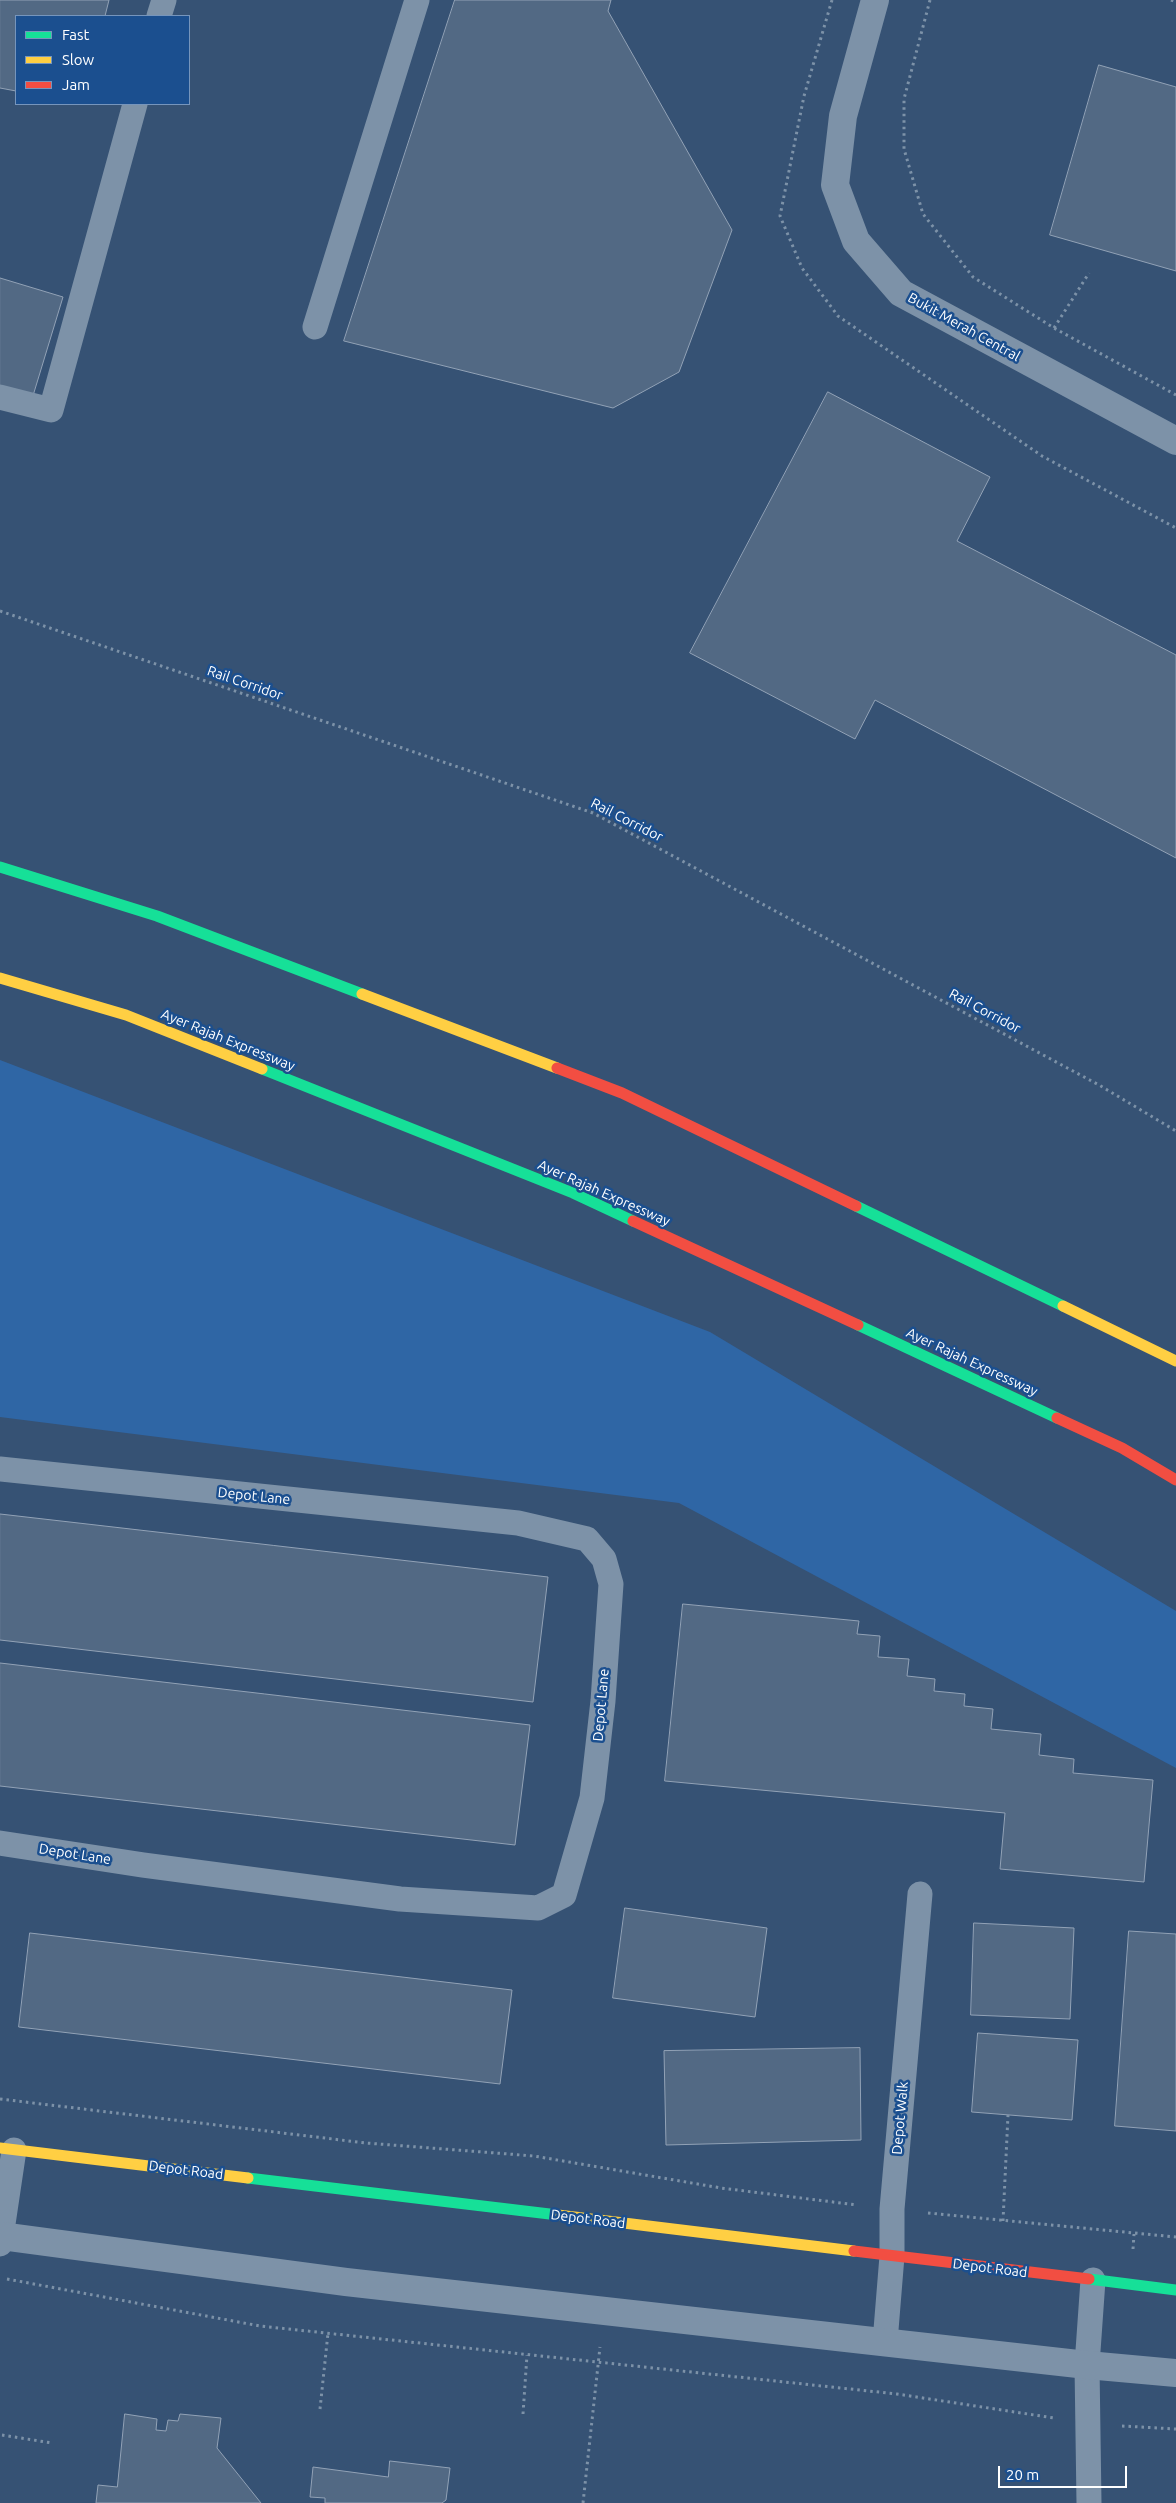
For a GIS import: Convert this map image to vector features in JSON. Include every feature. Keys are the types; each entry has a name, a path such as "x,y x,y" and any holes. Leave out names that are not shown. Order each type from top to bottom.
{"main road":[{"path":"0,867 157,916 622,1093 1176,1362"},
{"name":"Ayer Rajah Expressway","path":"0,978 126,1015 572,1193 1122,1448 1176,1480"},
{"name":"Depot Road","path":"7,2149 1176,2290"}],"street":[{"name":"Bukit Merah Central","path":"875,0 843,116 835,185 856,241 901,293 1176,440"},
{"path":"0,2239 346,2282 604,2309 1087,2365 1176,2373"}],"lane":[{"path":"159,15 164,0"},
{"path":"316,327 416,0"},
{"path":"0,398 51,410 135,105"},
{"name":"Depot Lane","path":"0,1469 518,1522 587,1539 604,1559 611,1584 592,1798 564,1895 538,1908 400,1899 143,1865 0,1843"},
{"name":"Depot Walk","path":"885,2342 892,2256 892,2209 920,1894"},
{"path":"0,2239 7,2149"},
{"path":"1089,2503 1087,2365 1093,2280"}],"path":[{"path":"930,0 904,99 904,149 923,214 973,277 1054,328 1176,395"},
{"path":"1171,0 1176,2"},
{"path":"1054,328 1089,273"},
{"name":"Rail Corridor","path":"0,611 592,813 1099,1086 1176,1131"},
{"path":"0,2099 347,2141 534,2156 721,2188 1003,2221 1176,2237"},
{"path":"1003,2221 1008,2115"},
{"path":"0,2278 260,2326 897,2394 1088,2423 1176,2429"},
{"path":"583,2503 604,2309"},
{"path":"320,2409 328,2333"},
{"path":"523,2414 527,2355"},
{"path":"2,2435 52,2443"}],"shaded area":[{"path":"0,1060 710,1332 1176,1611 1176,1768 679,1503 0,1417"}],"building":[{"path":"0,0 109,0 105,15 15,15 15,91 0,88"},
{"path":"455,0 611,0 608,11 732,230 679,372 613,408 344,341"},
{"path":"1099,65 1176,87 1176,271 1050,235"},
{"path":"0,278 63,297 32,399 0,390"},
{"path":"828,392 990,477 957,541 1176,655 1176,858 875,700 855,739 690,653"},
{"path":"0,1514 548,1577 533,1702 0,1640"},
{"path":"683,1604 859,1621 857,1634 880,1636 878,1657 909,1659 907,1676 935,1679 934,1691 965,1694 964,1706 993,1709 991,1729 1041,1734 1039,1755 1074,1759 1073,1773 1153,1780 1144,1882 1000,1869 1005,1813 665,1781"},
{"path":"0,1663 530,1725 515,1845 0,1786"},
{"path":"625,1908 767,1928 755,2017 613,1998"},
{"path":"974,1923 1074,1928 1070,2019 971,2015"},
{"path":"1129,1931 1176,1934 1176,2131 1115,2126"},
{"path":"30,1933 512,1990 500,2084 19,2027"},
{"path":"978,2033 1078,2040 1072,2120 972,2112"},
{"path":"860,2048 861,2140 666,2145 664,2051"},
{"path":"125,2414 157,2419 156,2430 166,2431 168,2420 178,2421 180,2414 221,2418 217,2448 261,2503 96,2503 98,2485 117,2487"},
{"path":"390,2461 450,2468 446,2500 442,2503 325,2503 325,2498 310,2497 313,2467 388,2477"}],"traffic: fast":[{"path":"0,867 157,916 362,994"},
{"path":"262,1069 573,1193 633,1221"},
{"path":"856,1206 1063,1306"},
{"path":"858,1325 1057,1418"},
{"path":"248,2178 558,2215"},
{"path":"1089,2279 1176,2290"}],"traffic: slow":[{"path":"0,978 126,1015 262,1069"},
{"path":"362,994 557,1068"},
{"path":"1063,1306 1176,1361"},
{"path":"0,2148 248,2178"},
{"path":"558,2215 854,2251"}],"traffic: jam":[{"path":"557,1068 622,1093 856,1206"},
{"path":"633,1221 858,1325"},
{"path":"1057,1418 1122,1448 1176,1480"},
{"path":"854,2251 1089,2279"}]}
